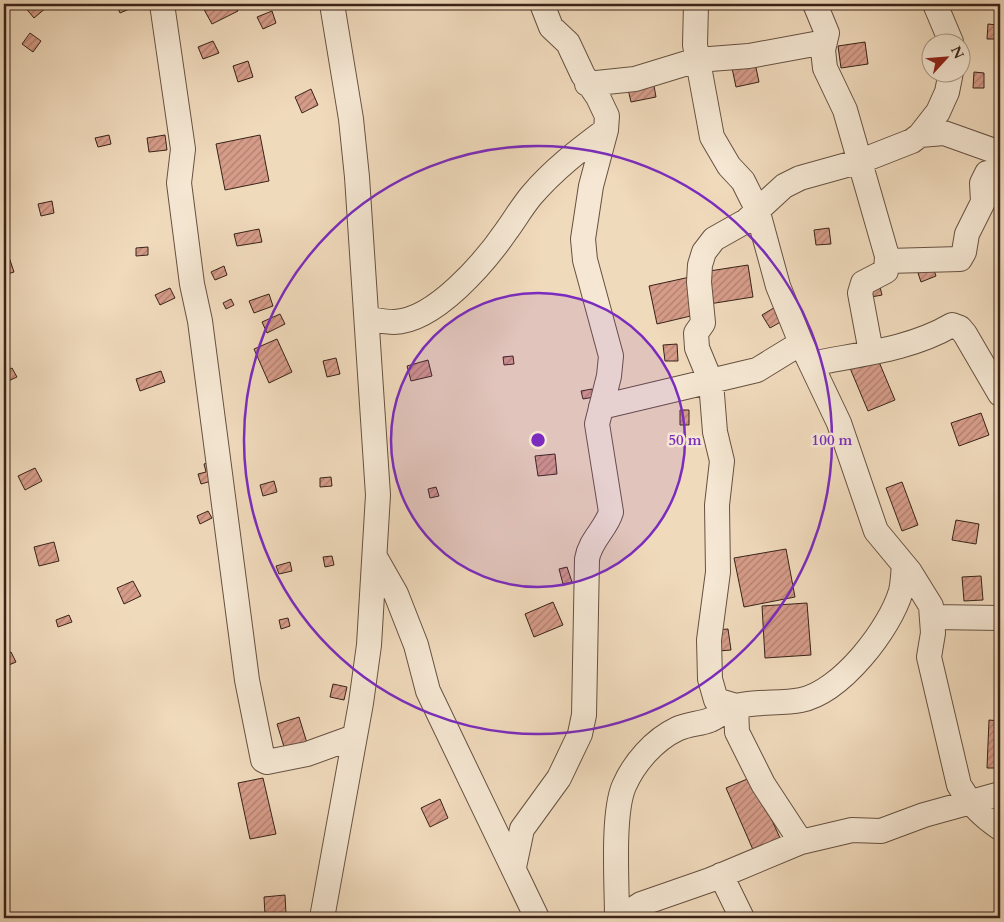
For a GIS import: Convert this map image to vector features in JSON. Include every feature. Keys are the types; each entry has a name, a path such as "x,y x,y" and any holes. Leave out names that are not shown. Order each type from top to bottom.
{"street":[{"path":"162,4 183,149 180,183 192,284 200,321 248,687 258,727 263,760 268,762 307,754 354,737"},
{"path":"322,918 369,645 378,495 367,318 351,119 332,4"},
{"path":"514,867 518,840 522,828 559,778 580,734 584,716 587,559 589,549 609,520 611,512 597,424 609,376 611,356 585,260 583,239 590,186 606,130 606,116 603,106 587,84 568,43 551,27 542,4"},
{"path":"696,4 696,60 712,137 729,166 743,181 757,209 772,268 800,343 839,423 876,531 920,586 931,606 933,617 929,657 959,785 968,801 1000,828"},
{"path":"815,4 825,27 822,59 846,110 884,238 888,261 886,271 863,283 860,293 871,352"},
{"path":"935,4 947,32"},
{"path":"587,84 635,79 696,60 749,56 825,42"},
{"path":"904,565 901,591 890,615 858,660 829,687 803,700 736,706 716,700 710,678 710,633 718,572 717,504 722,461 715,432 711,382 697,348 696,333 703,323 700,264 704,252 714,239 746,221 784,186 800,178 899,148 941,122 949,82"},
{"path":"941,122 1000,153"},
{"path":"367,318 394,322 409,319 447,297 477,267 507,230 532,194 556,170 606,130"},
{"path":"888,261 960,259 964,252 967,234 983,202 982,183 986,173 1000,171"},
{"path":"811,364 909,344 932,337 952,326 960,328 965,334 1000,394"},
{"path":"601,407 757,370 800,343"},
{"path":"375,557 399,602 416,645 428,691 537,918"},
{"path":"933,617 1000,618"},
{"path":"736,706 736,732 763,784 801,842"},
{"path":"616,918 617,830 623,788 635,764 656,743 677,729 709,720 736,706"},
{"path":"625,918 630,911 641,904 801,842 852,830 881,831 968,801 1000,794"},
{"path":"721,874 742,918"}],"building":[{"path":"26,4 45,4 47,7 34,18 24,6"},
{"path":"116,4 141,4 120,13"},
{"path":"201,4 234,4 238,11 212,24"},
{"path":"272,11 276,23 263,29 257,17"},
{"path":"988,24 997,25 996,39 987,39"},
{"path":"30,33 41,41 33,52 22,44"},
{"path":"213,41 219,53 203,59 198,47"},
{"path":"865,42 868,64 841,68 838,46"},
{"path":"248,61 253,77 238,82 233,66"},
{"path":"755,63 759,82 736,87 732,68"},
{"path":"974,72 984,73 984,88 973,88"},
{"path":"653,80 656,97 631,102 627,85"},
{"path":"311,89 318,105 302,113 295,97"},
{"path":"109,135 111,144 98,147 95,138"},
{"path":"165,135 167,150 149,152 147,138"},
{"path":"260,135 269,181 225,190 216,144"},
{"path":"52,201 54,213 41,216 38,204"},
{"path":"829,228 831,244 816,245 814,230"},
{"path":"259,229 262,242 237,246 234,234"},
{"path":"995,231 1000,231 1000,259"},
{"path":"148,247 148,255 136,256 136,248"},
{"path":"9,257 14,272 4,275 4,259"},
{"path":"748,265 753,297 709,304 703,272"},
{"path":"224,266 227,275 215,280 211,272"},
{"path":"933,267 936,276 921,282 918,273"},
{"path":"690,277 699,314 657,324 649,286"},
{"path":"879,283 882,295 866,298"},
{"path":"170,288 175,298 160,305 155,295"},
{"path":"269,294 273,306 254,313 249,301"},
{"path":"231,299 234,305 226,309 223,303"},
{"path":"777,306 784,320 770,328 762,315"},
{"path":"280,314 285,324 267,333 262,322"},
{"path":"277,339 292,372 269,383 254,349"},
{"path":"677,344 678,361 665,361 663,345"},
{"path":"874,350 895,400 868,411 847,361"},
{"path":"513,356 514,364 504,365 503,357"},
{"path":"336,358 340,374 327,377 323,361"},
{"path":"428,360 432,376 411,381 407,366"},
{"path":"12,368 17,377 4,383 4,372"},
{"path":"161,371 165,382 140,391 136,379"},
{"path":"592,389 594,397 583,399 581,391"},
{"path":"680,410 689,410 689,425 680,425"},
{"path":"981,413 989,435 959,446 951,423"},
{"path":"555,454 557,474 538,476 535,456"},
{"path":"211,462 215,480 201,484 198,474 206,472 204,464"},
{"path":"35,468 42,481 25,490 18,476"},
{"path":"331,477 332,486 320,487 320,478"},
{"path":"274,481 277,492 263,496 260,485"},
{"path":"902,482 918,525 902,531 886,488"},
{"path":"436,487 439,496 430,498 428,489"},
{"path":"208,511 212,518 200,524 197,516"},
{"path":"956,520 979,524 976,544 952,540"},
{"path":"54,542 59,561 39,566 34,547"},
{"path":"786,549 795,597 744,607 734,558"},
{"path":"332,556 334,565 325,567 323,557"},
{"path":"290,562 292,571 279,574 276,566"},
{"path":"567,567 572,582 563,584 559,569"},
{"path":"981,576 983,600 964,601 962,577"},
{"path":"133,581 141,596 124,604 117,588"},
{"path":"553,602 563,625 534,637 525,614"},
{"path":"807,603 811,655 765,658 762,606"},
{"path":"69,615 72,622 58,627 56,620"},
{"path":"288,618 290,626 281,629 279,620"},
{"path":"728,629 731,650 706,652 704,631"},
{"path":"11,652 16,662 9,665 4,655"},
{"path":"333,684 347,687 344,700 330,697"},
{"path":"299,717 307,743 285,750 277,724"},
{"path":"989,720 1000,721 1000,768 987,768"},
{"path":"752,777 781,840 754,852 726,788"},
{"path":"263,778 276,834 250,839 238,783"},
{"path":"440,799 448,818 430,827 421,808"},
{"path":"285,895 286,914 265,915 264,897"}]}
